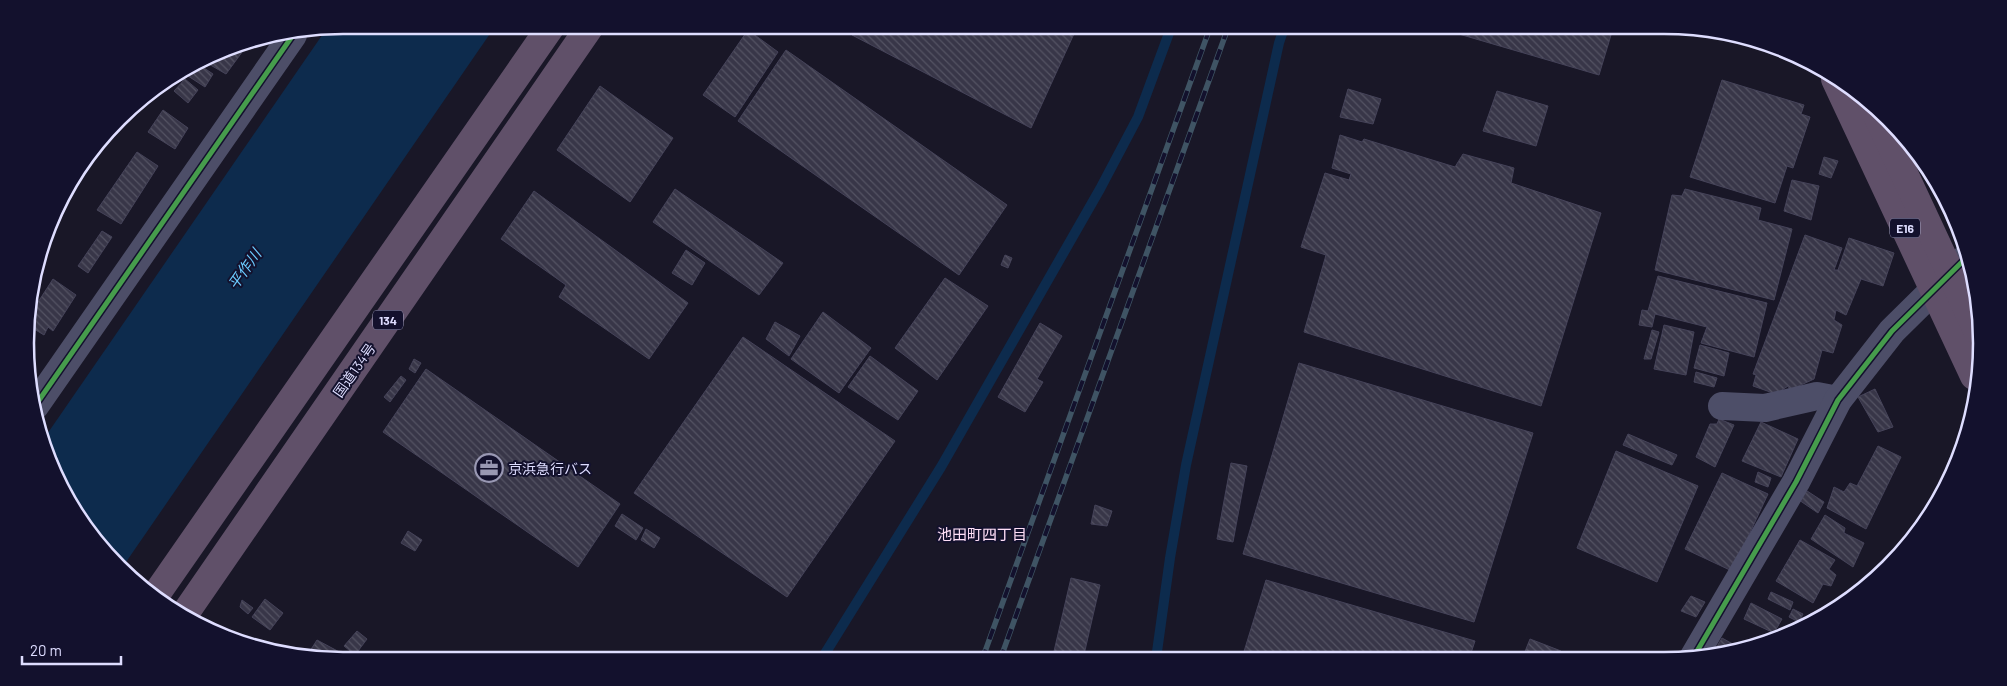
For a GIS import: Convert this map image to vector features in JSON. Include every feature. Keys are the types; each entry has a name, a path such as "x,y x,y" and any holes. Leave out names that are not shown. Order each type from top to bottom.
{"highway":[{"name":"134","path":"159,591 546,34"},
{"name":"国道134号","path":"187,610 586,34"},
{"name":"E16","path":"1839,88 1972,372"},
{"name":"E16","path":"1879,121 1973,321"}],"street":[{"path":"39,399 291,38"},
{"path":"1697,651 1796,482 1838,400 1892,331 1963,261"},
{"path":"1722,406 1765,408 1817,396 1838,400"}],"water":[{"name":"平作川","path":"323,34 490,34 125,563 110,547 75,498 57,461 47,434"}],"building":[{"path":"745,34 753,34 778,52 735,117 703,95"},
{"path":"852,34 1074,34 1031,128"},
{"path":"1459,34 1611,35 1599,75"},
{"path":"243,50 226,74 209,64"},
{"path":"786,50 1007,205 959,275 738,121"},
{"path":"203,67 213,74 205,87 187,75"},
{"path":"185,79 198,90 188,103 174,91"},
{"path":"1722,80 1804,105 1801,114 1810,117 1793,168 1787,166 1775,203 1690,177"},
{"path":"600,86 673,138 630,202 557,150"},
{"path":"1348,89 1381,99 1373,124 1340,117"},
{"path":"1497,91 1548,106 1536,146 1483,131"},
{"path":"163,110 188,128 175,149 148,132"},
{"path":"1340,135 1362,142 1364,139 1455,167 1463,154 1514,168 1511,183 1601,213 1541,406 1304,332 1326,255 1301,247 1325,173 1349,180 1351,174 1332,168"},
{"path":"137,152 158,166 121,224 97,210"},
{"path":"1824,157 1838,161 1831,178 1819,174"},
{"path":"1792,180 1819,186 1811,220 1784,211"},
{"path":"675,189 783,263 759,295 653,222"},
{"path":"1685,189 1761,208 1758,220 1792,229 1774,300 1655,270 1672,195 1682,196"},
{"path":"534,191 688,303 649,359 559,297 566,285 501,239"},
{"path":"102,231 112,237 88,273 78,266"},
{"path":"1805,235 1842,248 1834,270 1838,270 1849,238 1894,253 1883,286 1861,279 1846,315 1836,310 1834,320 1842,325 1833,353 1822,350 1814,379 1790,390 1788,386 1776,394 1753,386 1756,375 1753,374"},
{"path":"686,250 705,263 692,285 672,273"},
{"path":"1005,255 1012,258 1008,268 1001,265"},
{"path":"1658,276 1767,303 1754,357 1701,343 1707,327 1655,314 1652,327 1639,325 1642,310 1648,311"},
{"path":"945,278 988,306 937,380 895,348"},
{"path":"53,279 76,295 53,331 48,327 44,335 34,329 36,306"},
{"path":"823,312 871,348 839,393 791,359"},
{"path":"775,322 800,336 789,356 766,339"},
{"path":"1040,323 1062,336 1037,379 1043,382 1025,412 998,397"},
{"path":"1664,325 1694,332 1686,375 1654,369"},
{"path":"1652,330 1659,332 1651,359 1644,359"},
{"path":"743,337 895,441 787,597 634,493"},
{"path":"1700,345 1729,353 1724,376 1694,368"},
{"path":"870,356 918,391 898,420 848,387"},
{"path":"414,359 421,363 415,373 409,369"},
{"path":"1299,363 1533,433 1474,622 1243,554"},
{"path":"426,369 620,504 578,567 383,432"},
{"path":"1696,372 1717,378 1714,387 1694,382"},
{"path":"401,376 406,380 390,402 384,397"},
{"path":"1875,389 1893,427 1878,432 1858,397"},
{"path":"1719,419 1734,425 1715,467 1696,457 1710,424 1717,424"},
{"path":"1761,422 1798,439 1781,477 1742,461"},
{"path":"1628,434 1677,455 1672,465 1623,445"},
{"path":"1878,446 1901,457 1866,529 1827,508 1834,487 1844,492 1850,483 1857,486"},
{"path":"1616,451 1698,486 1657,582 1577,548"},
{"path":"1231,463 1247,466 1233,542 1217,539"},
{"path":"1758,472 1771,478 1768,487 1755,482"},
{"path":"1722,473 1768,494 1732,571 1685,549"},
{"path":"1804,489 1824,502 1818,513 1799,500"},
{"path":"1095,505 1112,511 1107,526 1091,524"},
{"path":"622,514 643,528 636,540 615,526"},
{"path":"1825,515 1845,528 1844,533 1864,543 1853,567 1811,539"},
{"path":"646,529 660,538 654,548 641,540"},
{"path":"408,531 422,540 415,551 401,543"},
{"path":"1800,540 1835,560 1829,569 1836,575 1831,586 1823,584 1813,603 1776,581"},
{"path":"1071,578 1100,585 1085,652 1054,652"},
{"path":"1266,580 1475,641 1471,652 1244,652"},
{"path":"1771,592 1793,602 1790,610 1768,599"},
{"path":"1691,596 1705,602 1696,617 1681,611"},
{"path":"265,599 283,613 270,630 252,617"},
{"path":"242,600 253,608 248,614 240,607"},
{"path":"1751,603 1782,619 1773,632 1744,619"},
{"path":"1793,609 1803,614 1798,621 1789,617"},
{"path":"357,631 367,639 357,652 351,652 344,646"},
{"path":"1722,638 1733,644 1724,646 1716,648"},
{"path":"1530,639 1561,651 1561,652 1525,652"},
{"path":"317,640 339,652 323,652 310,651"}],"waterway":[{"path":"826,652 941,467 1100,189 1138,117 1169,34"},
{"path":"1157,652 1170,558 1186,465 1282,34"}],"railway":[{"path":"985,652 1208,34"},
{"path":"1003,652 1226,34"}],"cycle path":[{"path":"39,400 291,38"},
{"path":"1697,651 1796,482 1838,400 1892,331 1963,261"}],"place":[{"name":"京浜急行バス","path":"489,468"}],"district":[{"name":"池田町四丁目","path":"982,534"}]}
